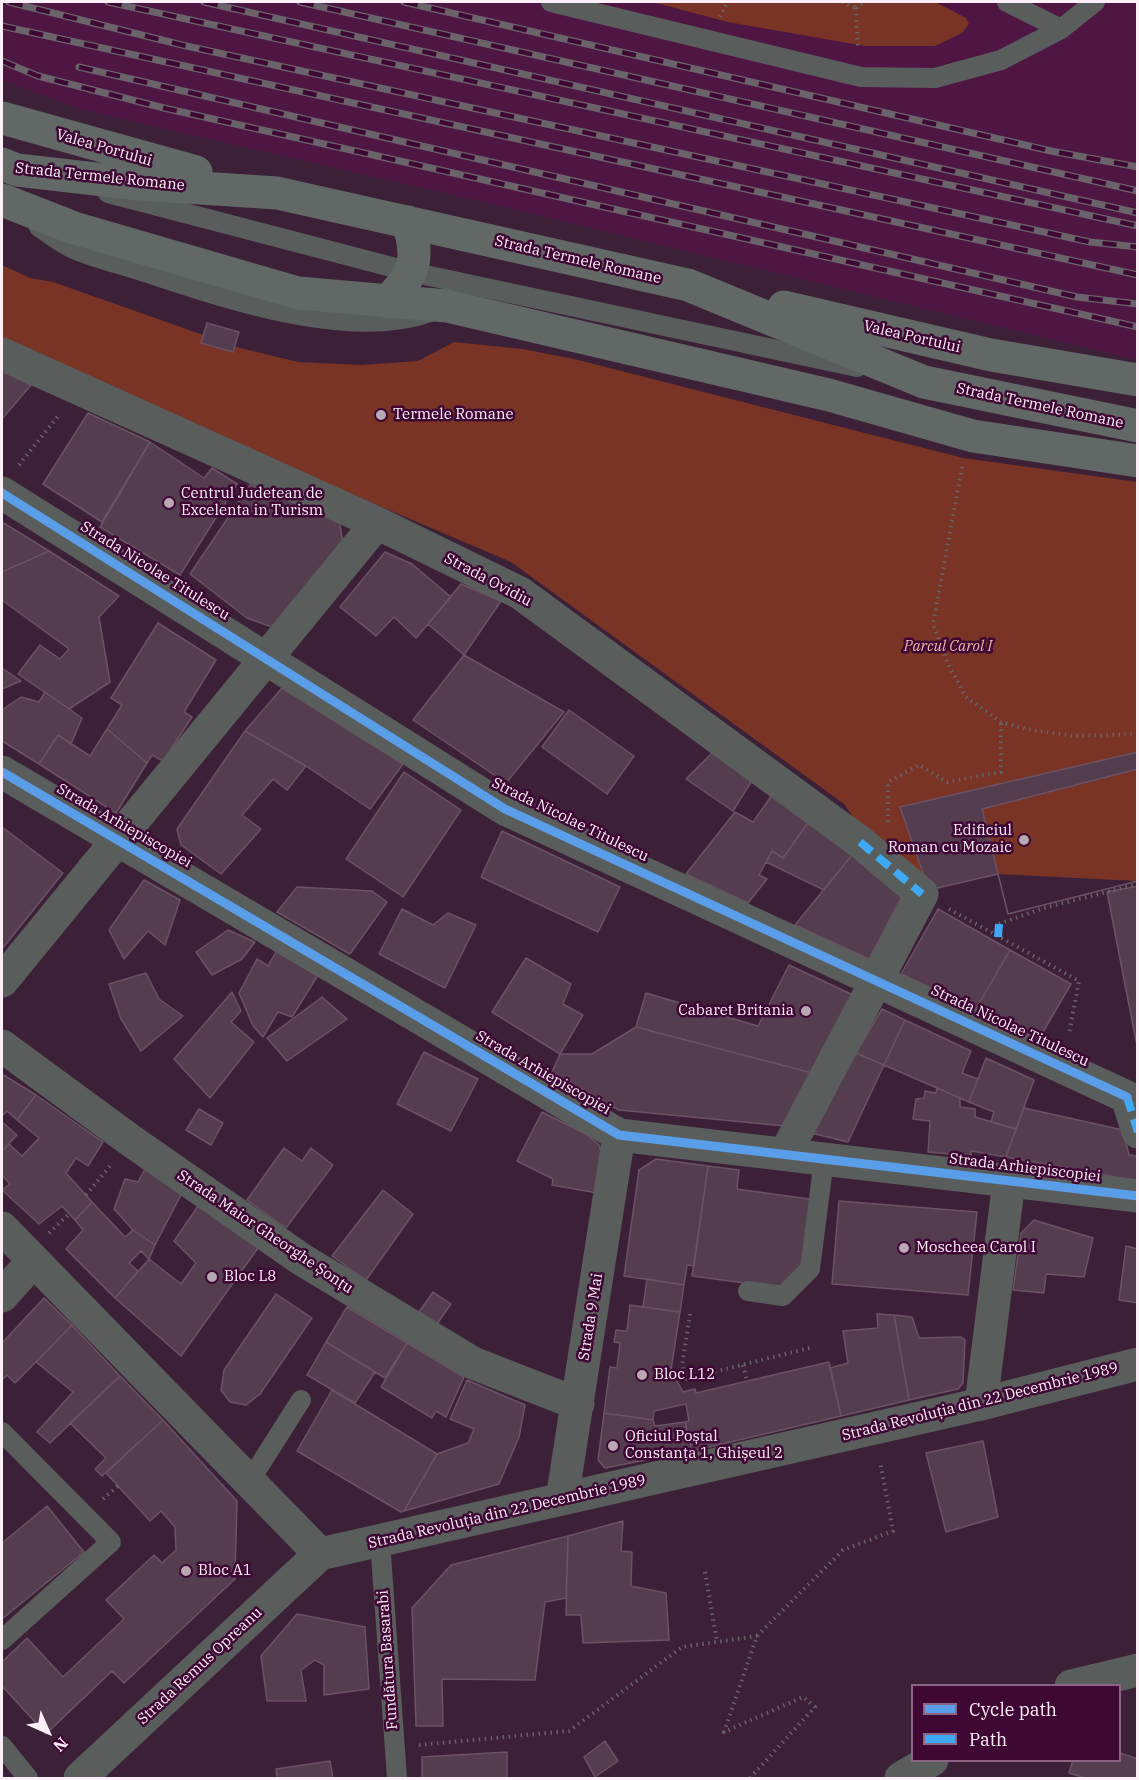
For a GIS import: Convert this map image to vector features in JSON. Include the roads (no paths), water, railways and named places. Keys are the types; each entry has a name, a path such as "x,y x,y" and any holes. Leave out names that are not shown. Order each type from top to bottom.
{"street":[{"name":"Valea Portului","path":"2,118 128,155 278,193"},
{"name":"Strada Termele Romane","path":"9,167 139,184 278,193 688,285 924,382 1137,426"},
{"path":"2,201 74,228 298,292 447,306 829,395 974,436 1137,461"},
{"path":"387,302 411,272 416,249 408,222"},
{"name":"Valea Portului","path":"688,285 991,355 1137,380"},
{"name":"Strada Ovidiu","path":"2,354 377,523 520,593 860,842 922,894 875,980"},
{"path":"829,395 924,382 991,355"},
{"name":"Strada Nicolae Titulescu","path":"9,481 265,658 505,809 1126,1097 1137,1132"},
{"path":"2,981 377,523"},
{"name":"Strada Arhiepiscopiei","path":"2,772 619,1135 1137,1196"},
{"path":"785,1154 875,980"},
{"name":"Strada Maior Gheorghe Șonțu","path":"2,1046 130,1140 301,1259 473,1364 578,1404"},
{"name":"Strada 9 Mai","path":"562,1499 619,1135"},
{"path":"981,1404 1009,1181"},
{"path":"2,1228 320,1554"},
{"path":"2,1296 33,1261"},
{"name":"Strada Revoluția din 22 Decembrie 1989","path":"320,1554 981,1404 1137,1364"},
{"name":"Strada Remus Opreanu","path":"80,1779 320,1554"},
{"path":"1079,1684 1137,1670"},
{"path":"901,1779 930,1762"}],"lane":[{"path":"551,2 861,77 935,78 1001,60 1061,29 1095,2"},
{"path":"1006,2 1061,29"},
{"path":"9,167 411,272 924,382"},
{"path":"2,201 73,249 203,291 297,316 348,320 411,319 447,306"},
{"path":"748,1291 783,1296 810,1269 824,1159"},
{"path":"249,1482 301,1400"},
{"path":"2,1432 111,1542 2,1640"},
{"name":"Fundătura Basarabi","path":"380,1541 397,1779"},
{"path":"2,1746 28,1779"}],"railway":[{"path":"9,2 182,45 1090,242 1138,247"},
{"path":"108,2 1138,226"},
{"path":"204,2 1138,213"},
{"path":"300,2 1138,191"},
{"path":"404,2 1051,151 1138,167"},
{"path":"2,26 1138,275"},
{"path":"2,61 38,76 164,108 1138,327"},
{"path":"79,67 1077,297 1138,304"}],"place":[{"name":"Termele Romane","path":"381,415"},
{"name":"Centrul Judetean de Excelenta in Turism","path":"169,503"},
{"name":"Edificiul Roman cu Mozaic","path":"1024,840"},
{"name":"Cabaret Britania","path":"806,1011"},
{"name":"Moscheea Carol I","path":"904,1248"},
{"name":"Bloc L8","path":"212,1277"},
{"name":"Bloc L12","path":"642,1375"},
{"name":"Oficiul Poștal Constanța 1, Ghișeul 2","path":"613,1446"},
{"name":"Bloc A1","path":"186,1571"}],"park label":[{"name":"Parcul Carol I","path":"948,647"}]}
